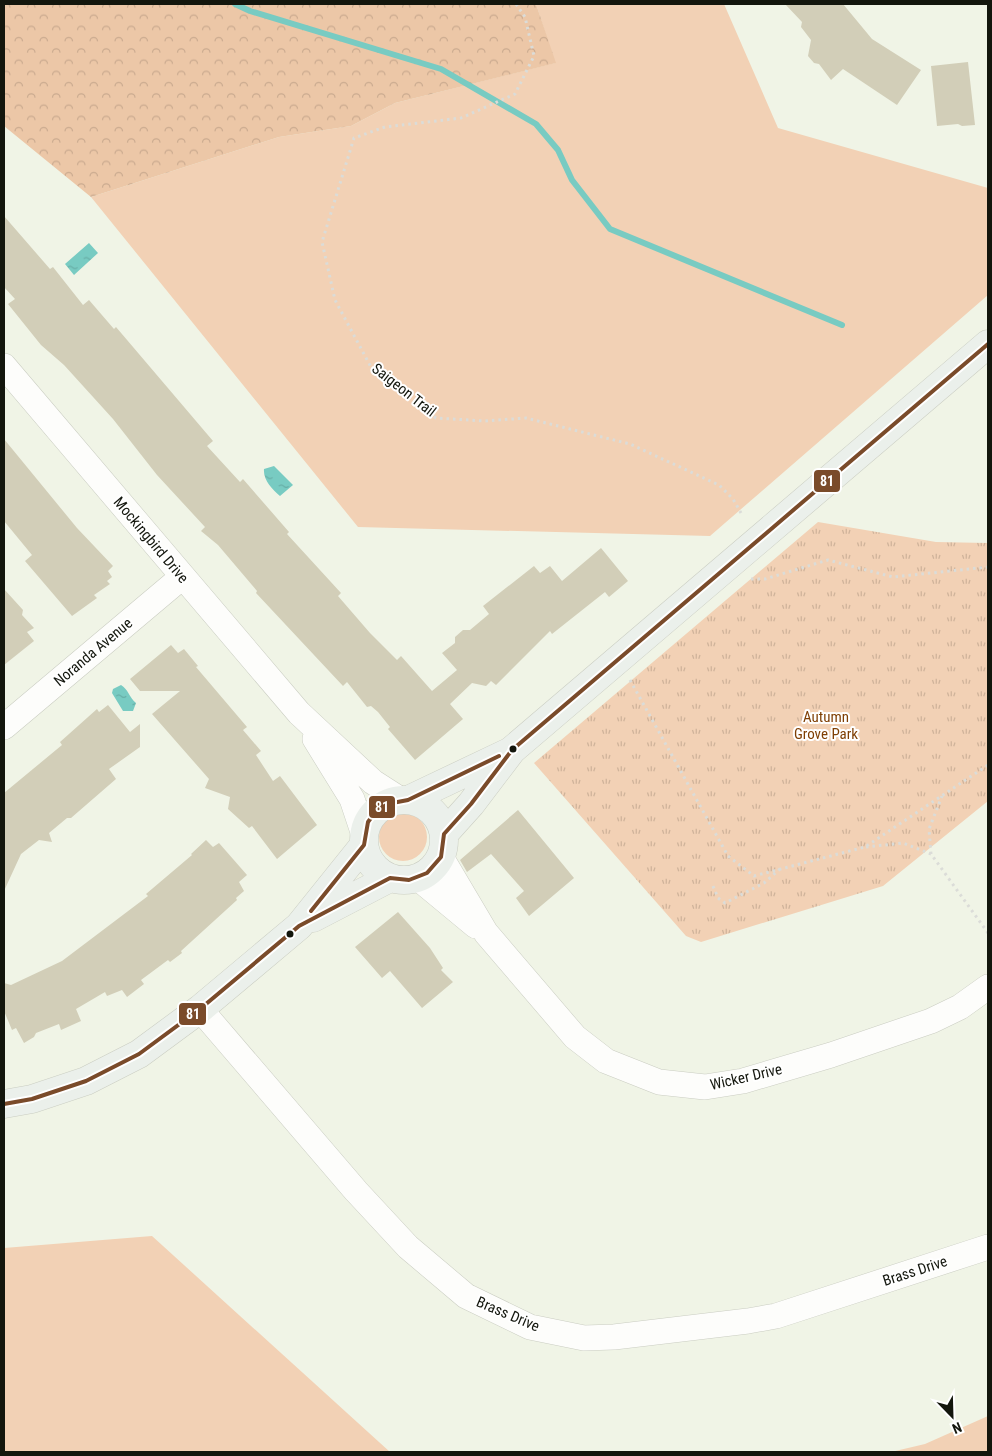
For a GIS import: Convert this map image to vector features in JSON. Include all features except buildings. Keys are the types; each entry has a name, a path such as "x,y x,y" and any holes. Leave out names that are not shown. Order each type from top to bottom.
{"street":[{"path":"364,840 370,862 382,874 390,878 399,880 418,878 431,870 442,845 512,750 988,344"},
{"name":"Mockingbird Drive","path":"4,366 299,713 373,782 404,800"},
{"name":"Noranda Avenue","path":"4,727 182,577"},
{"name":"Mockingbird Drive","path":"299,713 352,799 364,840"},
{"path":"299,926 364,840 368,822 376,812 387,804 404,800 512,750"},
{"path":"404,800 420,804 432,810 440,821 442,845"},
{"name":"Wicker Drive","path":"442,845 486,933"},
{"path":"4,1104 32,1099 86,1082 139,1054 200,1009 299,926 390,878"},
{"name":"Wicker Drive","path":"418,878 486,933 575,1037 606,1061 659,1082 705,1087 743,1081 868,1043 953,1011 988,987"},
{"name":"Brass Drive","path":"200,1009 318,1148 408,1247 466,1296 530,1327 584,1338 614,1337 748,1321 785,1313 988,1247"}],"path":[{"name":"Saigeon Trail","path":"516,4 526,17 534,56 515,94 461,118 385,127 354,138 322,242 335,300 372,369 436,418 485,421 526,418 630,444 719,485 733,500 741,513"},
{"path":"751,579 765,579 828,560 893,577 988,567"},
{"path":"630,680 728,856 754,876 865,847 903,843 931,854"},
{"path":"865,847 988,765"},
{"path":"942,795 929,829 931,854 988,933"},
{"path":"713,886 718,898 725,903 764,883 780,868"}],"green space":[{"path":"4,4 536,4 556,63 395,103 351,126 279,137 91,197 4,126"},
{"path":"536,4 724,4 778,128 988,188 988,295 710,536 358,527 91,197 279,137 351,126 395,103 555,63"},
{"name":"Autumn Grove Park","path":"818,522 936,542 988,543 988,801 883,886 701,942 686,936 534,763"},
{"path":"403,813 412,815 420,820 425,828 427,837 425,846 420,854 412,859 403,861 394,859 386,854 381,846 379,837 381,828 386,820 394,815"},
{"path":"152,1236 390,1452 4,1452 4,1248"},
{"path":"988,1416 988,1452 891,1452 925,1444"}],"water":[{"path":"89,243 98,253 74,275 65,264"},
{"path":"274,466 293,485 280,496 269,484 264,473 264,469"},
{"path":"121,685 136,703 133,711 123,711 112,693 113,689"}],"waterway":[{"path":"235,4 250,11 441,69 536,124 558,150 572,180 610,229 842,325"}],"transit line":[{"name":"81","path":"4,1104 32,1099 86,1081 139,1054 200,1009 299,926 390,878 409,880 427,873 441,857 444,834 471,804 512,750 988,344"},
{"name":"81","path":"311,911 364,845 368,822 376,811 387,804 408,800 499,756"}]}
